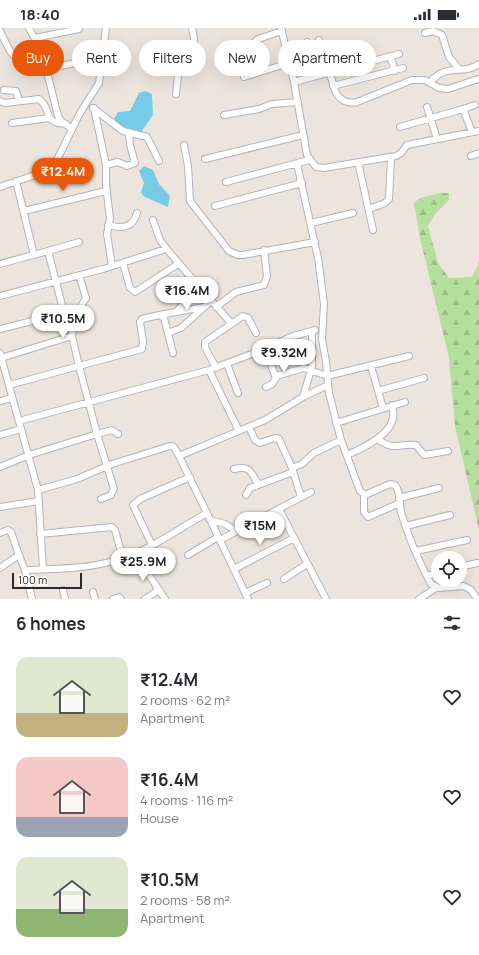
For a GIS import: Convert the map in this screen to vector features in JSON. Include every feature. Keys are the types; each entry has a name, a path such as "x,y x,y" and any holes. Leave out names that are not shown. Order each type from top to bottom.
{"street":[{"path":"29,28 35,38 79,29"},
{"path":"0,187 44,172 55,164 80,113 89,102 99,83 106,28"},
{"path":"176,94 178,75 193,53 194,38 192,28"},
{"path":"256,40 281,30 284,40"},
{"path":"0,31 12,53"},
{"path":"426,33 433,31 442,34 449,57 459,69"},
{"path":"376,60 399,54"},
{"path":"390,56 394,71"},
{"path":"430,82 441,72 469,69 479,64"},
{"path":"244,77 278,67"},
{"path":"333,86 403,68"},
{"path":"48,76 58,116 72,129"},
{"path":"293,76 309,160 316,167 320,168 391,157 398,155 407,145 479,131"},
{"path":"294,82 317,76"},
{"path":"329,76 333,86 342,100 353,103 412,80 420,79 430,82 439,88 448,89 478,79"},
{"path":"4,90 16,91 19,101"},
{"path":"0,101 5,103 39,99 43,103 50,118 56,124 66,124"},
{"path":"89,102 94,108 129,134 147,137 159,161"},
{"path":"224,115 259,109 272,104 298,102"},
{"path":"400,127 475,105"},
{"path":"427,107 437,139"},
{"path":"94,108 106,165 106,191 110,219 107,234 112,266"},
{"path":"463,109 472,132"},
{"path":"12,123 50,118"},
{"path":"106,165 118,162 127,166 135,163 130,145 129,134"},
{"path":"205,159 304,135"},
{"path":"184,145 188,166 189,197 194,208 229,251 238,255 315,242"},
{"path":"471,156 479,153"},
{"path":"369,209 385,203 389,198 391,157"},
{"path":"226,182 309,160"},
{"path":"358,162 373,230"},
{"path":"297,164 315,242 324,304 322,328 328,385 341,440 360,491 364,494 364,512 368,517 400,500 439,488"},
{"path":"16,181 34,255"},
{"path":"215,206 302,183"},
{"path":"24,211 106,191"},
{"path":"108,225 117,227 131,224 135,220 137,213"},
{"path":"311,223 353,213"},
{"path":"152,220 157,234 166,249 231,323"},
{"path":"0,264 79,242"},
{"path":"0,296 123,263 166,249"},
{"path":"216,307 236,292 264,285 267,276 264,250"},
{"path":"48,251 64,313 72,334 97,434 114,492 111,495 101,499"},
{"path":"123,263 130,288 135,292 178,264"},
{"path":"0,330 76,310 83,305 86,298 80,275"},
{"path":"177,311 199,287"},
{"path":"168,333 178,330 211,301"},
{"path":"9,384 142,349 143,342 140,322 142,319 159,314 204,307"},
{"path":"72,334 76,310"},
{"path":"159,314 164,318 173,353"},
{"path":"216,368 204,344 241,317 246,317 256,332"},
{"path":"19,421 216,368 265,349 293,336 322,328"},
{"path":"303,397 312,370 312,330"},
{"path":"43,569 38,490 1,360 72,334"},
{"path":"265,349 276,376 275,381 266,387"},
{"path":"276,376 298,368 312,370 327,376 409,356"},
{"path":"227,364 238,393"},
{"path":"371,366 383,408"},
{"path":"209,370 239,431"},
{"path":"378,391 424,378"},
{"path":"179,456 274,416 303,397 328,385"},
{"path":"0,401 12,398"},
{"path":"336,423 405,402"},
{"path":"347,455 378,439 392,423 394,414 392,406"},
{"path":"249,427 255,440 260,443 275,438 279,439 293,470 301,497"},
{"path":"0,436 21,429"},
{"path":"0,467 29,455 97,434 112,430 118,434"},
{"path":"378,439 389,446 416,445 424,455 448,451"},
{"path":"246,495 250,488 293,470 314,453 341,440"},
{"path":"38,490 77,479 107,466 170,446 174,447 190,477 246,596 267,583"},
{"path":"234,469 244,467 249,469 258,484"},
{"path":"152,545 132,505 140,499 190,477"},
{"path":"364,494 393,483 397,487 406,526 427,576 431,584 436,588"},
{"path":"188,555 311,492"},
{"path":"0,507 39,501"},
{"path":"279,509 324,598"},
{"path":"25,570 105,563 123,558 152,545 207,513"},
{"path":"406,526 450,515"},
{"path":"210,520 225,524 236,531"},
{"path":"40,534 112,527 115,530 123,558"},
{"path":"0,533 8,530 11,532 25,570 32,599"},
{"path":"234,569 294,538"},
{"path":"416,551 467,540"},
{"path":"138,552 165,599"},
{"path":"0,568 19,555"},
{"path":"467,566 477,563"},
{"path":"284,579 307,564"},
{"path":"427,576 431,575"},
{"path":"419,599 436,588 464,586 470,590 477,599"},
{"path":"63,590 65,599"},
{"path":"145,599 159,590"},
{"path":"113,599 119,597 122,599"}],"green space":[{"path":"439,193 449,193 449,200 435,214 428,226 438,263 449,278 472,277 478,266 479,260 479,530 455,426 449,358 420,238 414,203 420,198"}],"water":[{"path":"145,91 152,94 153,115 141,132 117,125 114,119 118,112 130,111 139,93"},
{"path":"144,166 153,170 159,184 170,196 168,207 145,197 141,193 144,183 139,171"}]}
